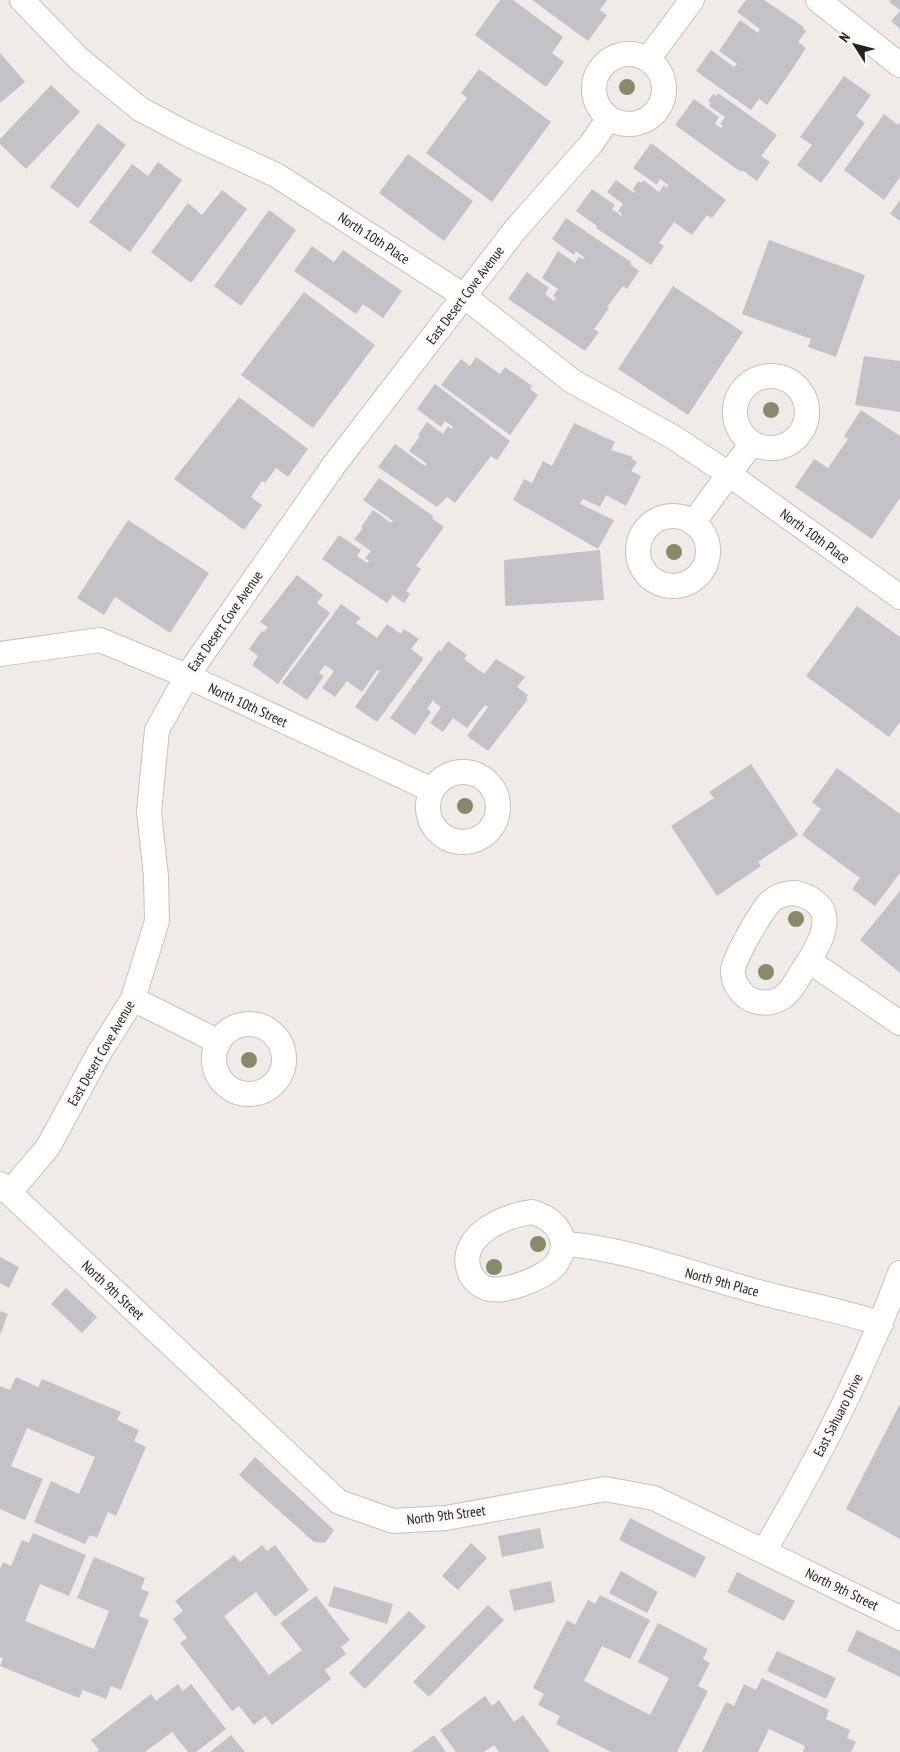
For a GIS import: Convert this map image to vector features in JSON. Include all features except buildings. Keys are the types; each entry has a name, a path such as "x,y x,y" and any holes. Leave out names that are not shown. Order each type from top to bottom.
{"street":[{"name":"North 10th Place","path":"22,0 79,59 140,109 187,134 276,174 464,296 572,381 673,437 730,475 900,597"},
{"path":"648,59 692,0"},
{"path":"818,0 900,65"},
{"path":"638,55 648,59 661,74 664,84 664,94 658,108 648,118 638,122 628,124 609,118 596,101 595,85 600,70 616,56 638,55"},
{"name":"East Desert Cove Avenue","path":"5,1188 48,1147 98,1054 133,999 157,922 156,876 149,812 158,730 187,676 334,465 515,230 591,144 609,118"},
{"path":"693,523 752,443"},
{"name":"North 10th Street","path":"0,654 100,640 187,676 432,790"},
{"path":"796,893 808,896 822,910 826,924 824,936 809,961 790,991 783,997 765,1003 749,999 740,992 733,972 736,958 770,902 785,894 796,893"},
{"path":"809,961 900,1023"},
{"path":"133,999 219,1042"},
{"name":"North 9th Street","path":"5,1188 338,1502 393,1521 446,1518 605,1489 654,1498 900,1618"},
{"name":"North 9th Place","path":"563,1244 591,1245 751,1290 851,1314 881,1324"},
{"name":"East Sahuaro Drive","path":"764,1551 834,1425 881,1324 900,1273"}]}
